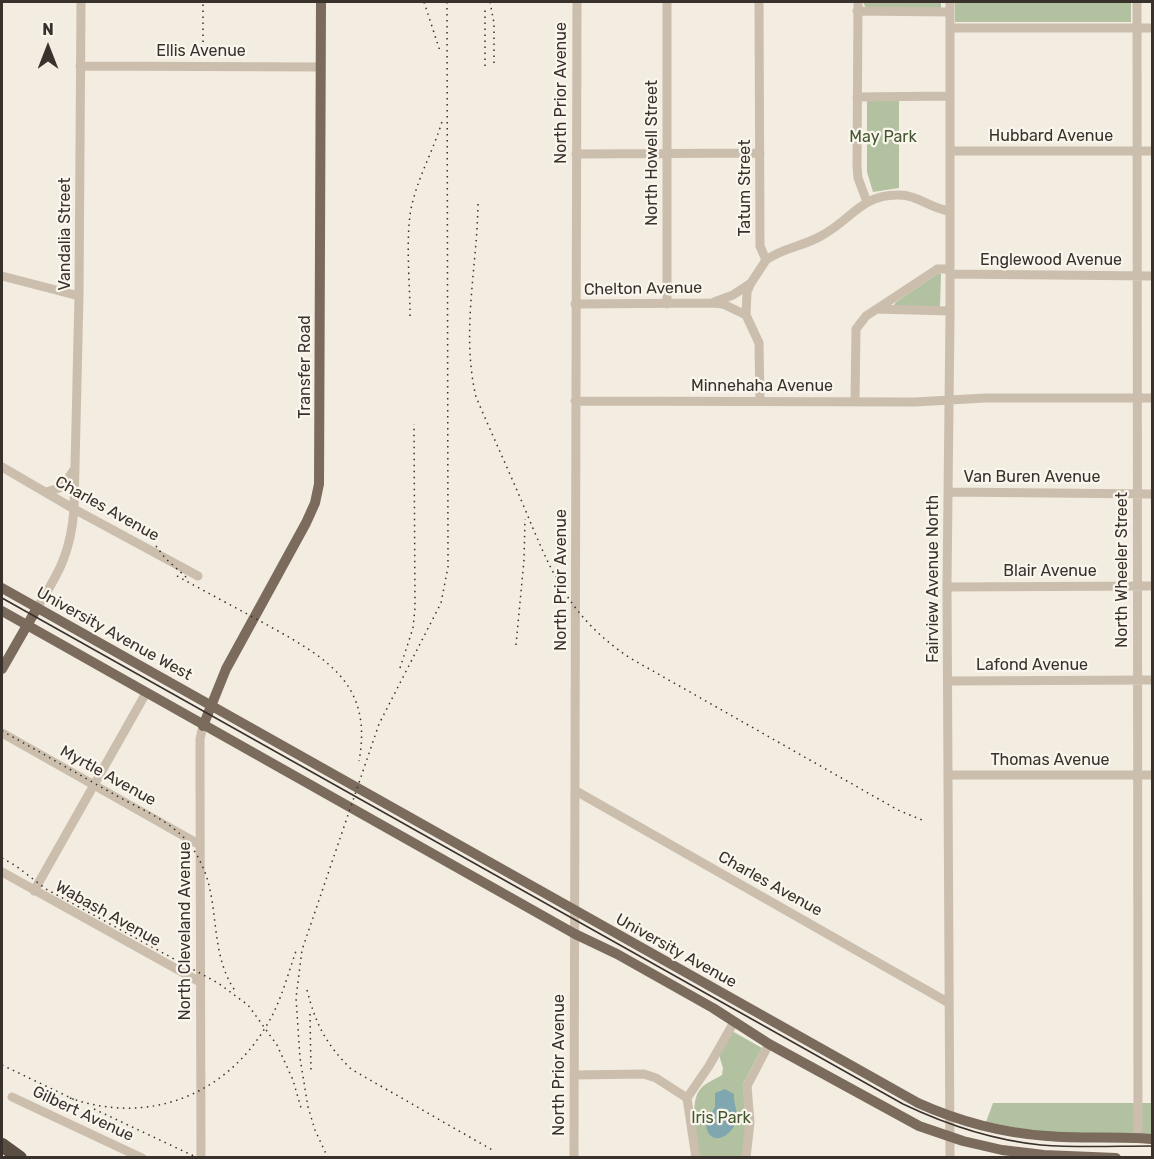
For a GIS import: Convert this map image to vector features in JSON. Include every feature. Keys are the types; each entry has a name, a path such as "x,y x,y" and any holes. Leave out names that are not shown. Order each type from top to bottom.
{"highway":[{"path":"2,1145 20,1158"}],"main road":[{"name":"Transfer Road","path":"211,706 226,669 306,523 317,495 320,473 321,2"},
{"name":"University Avenue West","path":"2,588 211,706"},
{"name":"Vandalia Street","path":"2,669 36,608"},
{"path":"2,611 203,726"},
{"name":"North Cleveland Avenue","path":"203,726 211,706"},
{"name":"University Avenue","path":"211,706 927,1107 981,1125 1026,1134 1152,1139"},
{"name":"University Avenue","path":"203,726 575,934 617,954 769,1044 900,1117 950,1137 992,1148 1044,1156 1116,1158"}],"street":[{"name":"Vandalia Street","path":"36,608 62,565 73,528 79,296 81,2"},
{"name":"North Prior Avenue","path":"574,1158 577,2"},
{"name":"North Howell Street","path":"667,2 667,304"},
{"name":"Tatum Street","path":"759,2 760,246 766,260"},
{"name":"North Wheeler Street","path":"1137,2 1138,1138"},
{"path":"867,202 858,178 857,166 857,6 950,7"},
{"name":"Fairview Avenue North","path":"950,7 947,587 950,1158"},
{"path":"950,28 1152,28"},
{"name":"Ellis Avenue","path":"80,66 321,67"},
{"path":"857,97 950,96"},
{"name":"Hubbard Avenue","path":"950,151 1152,151"},
{"path":"576,154 759,153"},
{"path":"760,401 760,350 756,333 747,315 747,292 766,260 777,253 823,236 867,202 881,196 900,194 950,212"},
{"name":"Englewood Avenue","path":"855,401 856,329 861,320 933,272 1152,276"},
{"path":"2,276 79,296"},
{"name":"Chelton Avenue","path":"712,303 733,295 751,283"},
{"name":"Chelton Avenue","path":"575,304 712,303 723,304 747,315"},
{"path":"877,309 950,311"},
{"name":"Minnehaha Avenue","path":"575,401 915,402 1152,398"},
{"path":"46,492 63,487 75,466"},
{"name":"Charles Avenue","path":"2,467 198,576"},
{"name":"Van Buren Avenue","path":"948,492 1152,494"},
{"name":"Blair Avenue","path":"947,587 1152,586"},
{"name":"Lafond Avenue","path":"948,681 1152,680"},
{"path":"34,891 146,693"},
{"name":"North Cleveland Avenue","path":"201,1158 200,739 203,726"},
{"name":"Myrtle Avenue","path":"2,733 200,845"},
{"name":"Thomas Avenue","path":"948,775 1152,775"},
{"name":"Charles Avenue","path":"576,791 949,1003"},
{"name":"Wabash Avenue","path":"2,872 200,982"},
{"path":"696,1158 687,1098 709,1066 734,1022"},
{"path":"747,1158 750,1122 747,1086 769,1044"},
{"path":"574,1075 644,1074 656,1078 687,1098"},
{"name":"Gilbert Avenue","path":"12,1097 142,1158"}],"green space":[{"path":"863,2 941,2 941,8 866,8"},
{"path":"955,2 1131,2 1131,22 955,22"},
{"name":"May Park","path":"867,101 899,101 899,188 873,192 867,172"},
{"path":"939,273 941,274 940,308 893,306 896,302"},
{"name":"Iris Park","path":"732,1031 762,1048 743,1084 746,1128 743,1157 699,1158 694,1114 696,1097 704,1086 722,1075 723,1068 719,1055"},
{"path":"993,1103 1152,1103 1152,1134 1044,1133 986,1122"}],"water":[{"path":"725,1089 734,1094 736,1122 723,1137 714,1138 707,1130 706,1122 715,1107 715,1093"}],"tram line":[{"path":"2,598 903,1104 936,1119 1023,1143 1069,1146 1152,1146"}],"railway":[{"path":"203,2 203,54"},
{"path":"424,2 440,51"},
{"path":"328,1158 315,1130 308,1107 300,1058 296,998 302,950 379,724 441,603 448,567 447,2"},
{"path":"490,2 494,23 494,66"},
{"path":"485,6 485,66"},
{"path":"410,316 408,253 412,202 443,118"},
{"path":"478,204 470,325 470,349 476,397 542,549 552,570 576,608 608,642 630,658 898,810 922,820"},
{"path":"400,668 413,628 415,608 414,424"},
{"path":"516,645 524,560 525,519"},
{"path":"156,546 165,558 187,578"},
{"path":"177,576 292,639 328,663 342,678 359,712 362,735 359,761"},
{"path":"2,731 157,817 188,842 206,875 219,950 228,979 236,992"},
{"path":"2,858 46,889 218,983 248,1005 277,1045 293,1080 301,1108"},
{"path":"70,1098 98,1106 127,1108 154,1106 180,1099 205,1088 228,1072 248,1052 265,1028 279,1000 296,951"},
{"path":"307,990 314,1014 323,1033 351,1069 494,1151"},
{"path":"310,1014 311,1071"},
{"path":"2,1065 75,1100"},
{"path":"94,1109 198,1158"}]}
